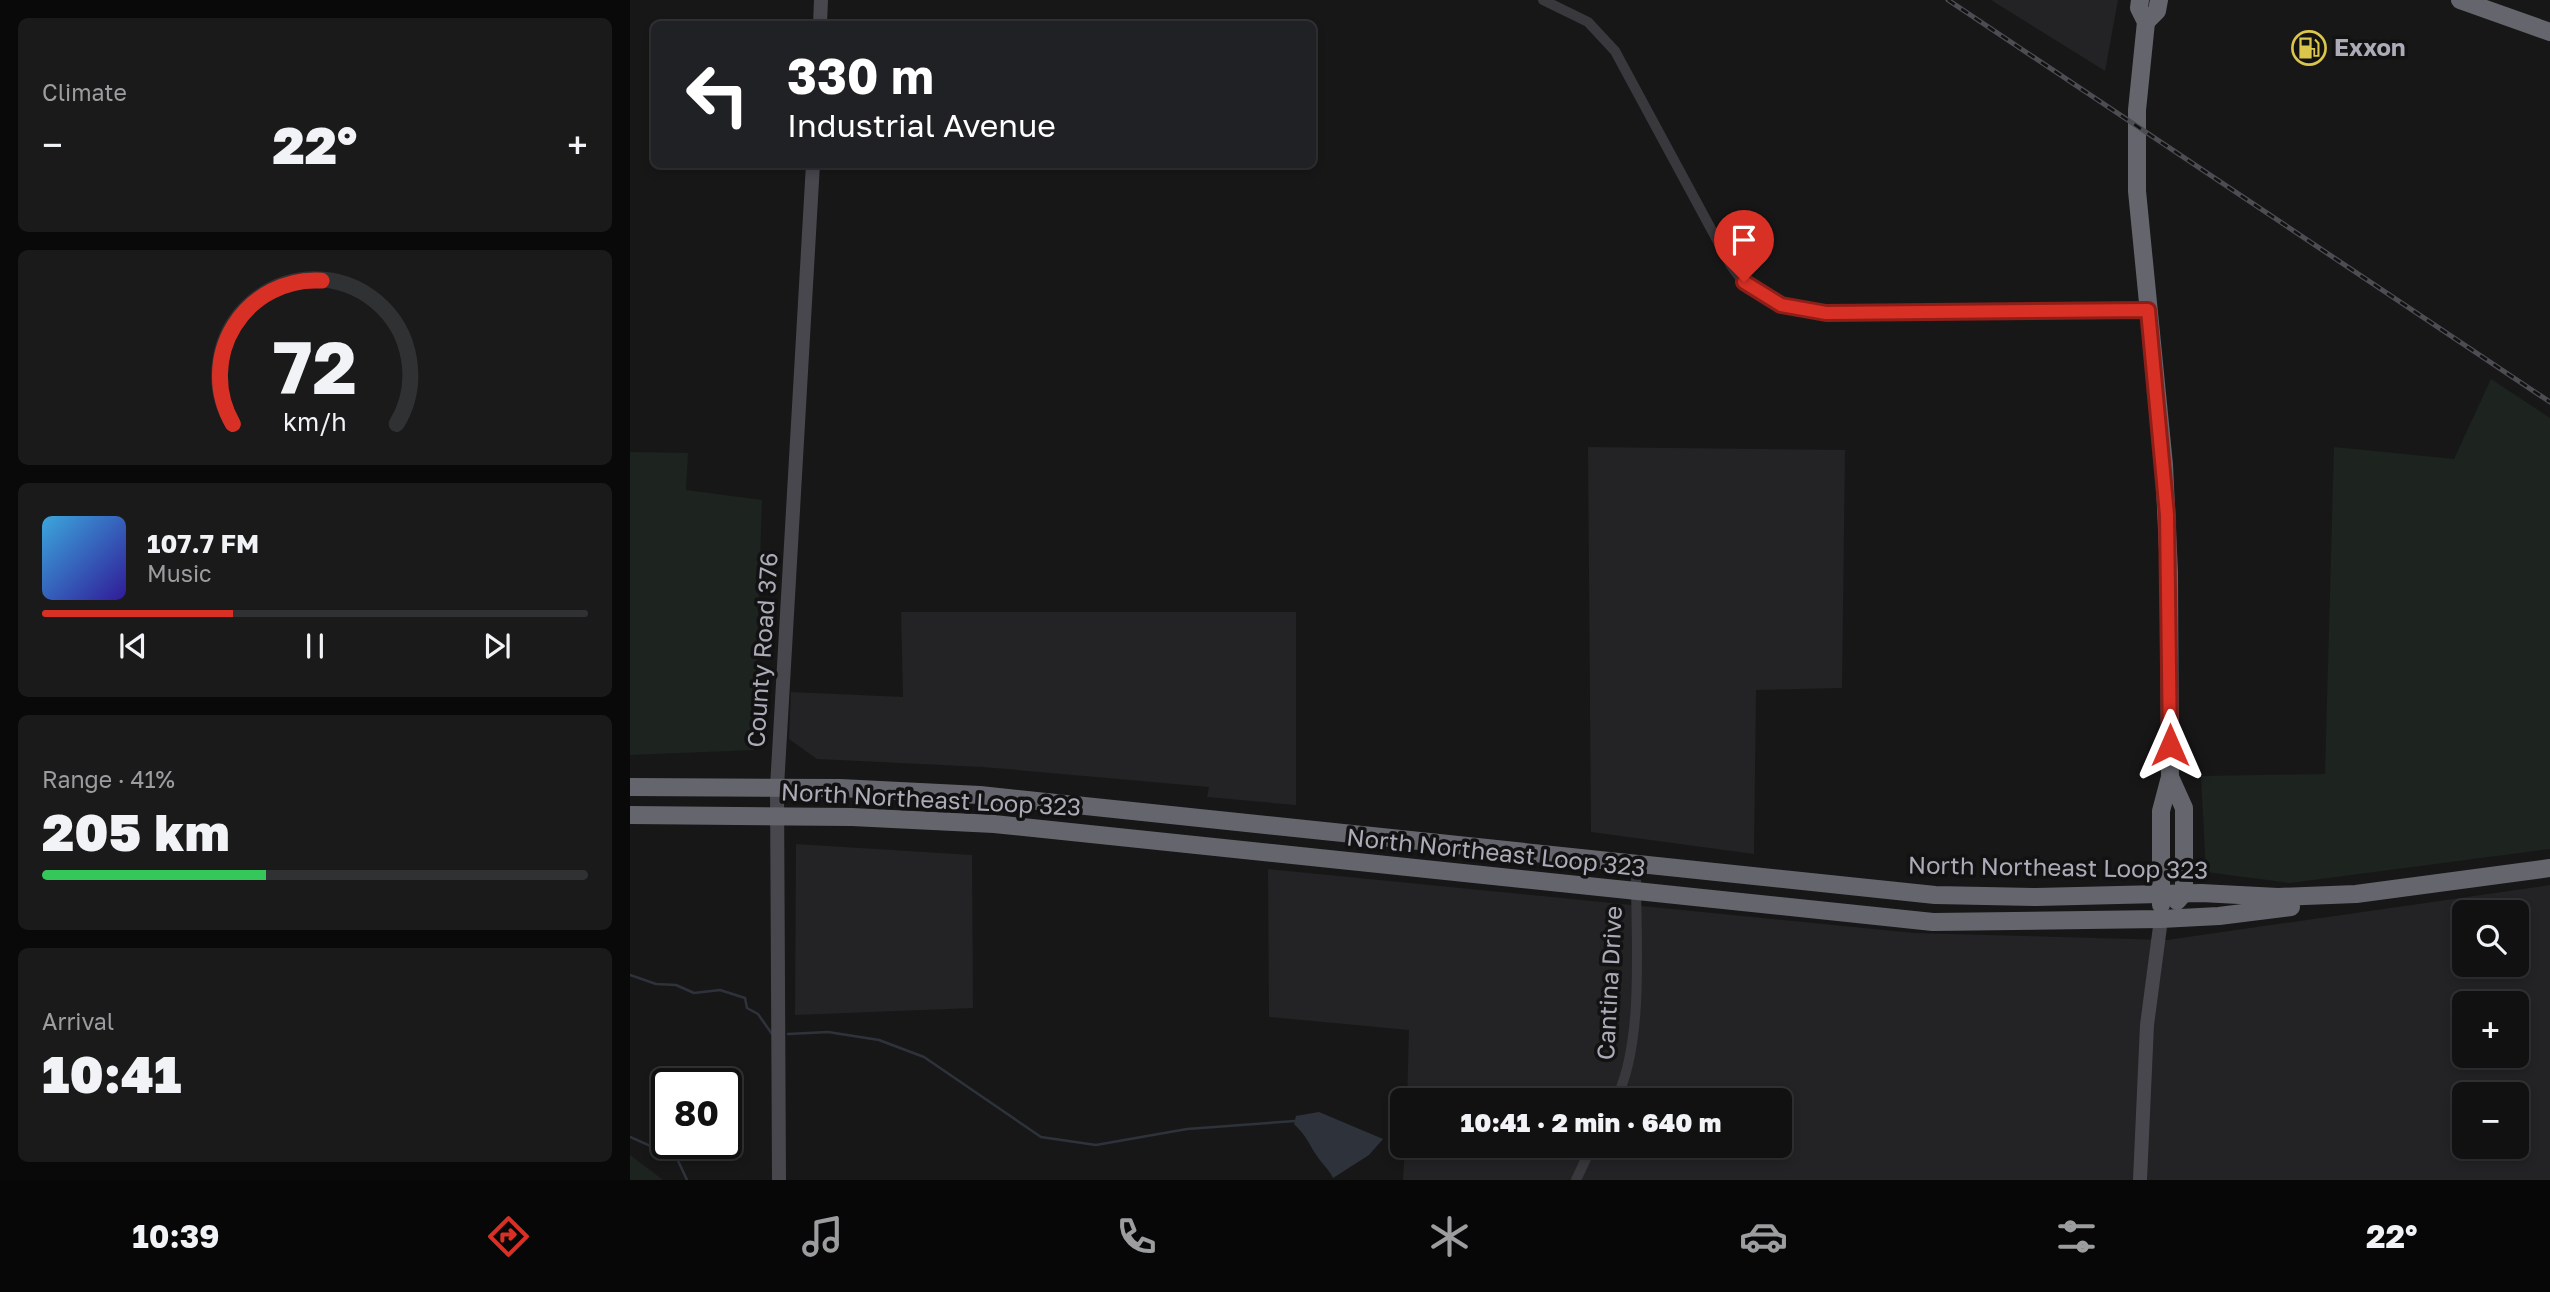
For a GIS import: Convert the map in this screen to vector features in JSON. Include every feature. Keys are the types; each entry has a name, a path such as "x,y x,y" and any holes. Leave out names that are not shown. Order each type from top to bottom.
{"highway":[{"path":"2140,0 2139,8 2146,22 2137,110 2136,156 2167,515 2170,777 2161,811 2161,919"},
{"path":"2146,22 2157,11 2159,0"},
{"path":"2465,1 2550,32"},
{"path":"2161,919 2184,893 2185,808 2170,777"},
{"name":"North Northeast Loop 323","path":"630,787 778,787 955,793 1936,895 2036,897 2184,893 2258,897 2356,894 2550,868"},
{"path":"1127,838 1131,811"},
{"name":"North Northeast Loop 323","path":"630,815 777,815 937,820 1933,922 2034,923 2232,915 2333,901 2356,894"},
{"path":"1539,882 1542,855"},
{"path":"1933,922 1936,895"}],"street":[{"path":"820,21 821,0"},
{"path":"1543,0 1588,22 1615,51 1730,264 1744,282 1762,296 1791,308 1826,313 2148,310"},
{"name":"County Road 376","path":"779,1180 777,815 803,391 813,168"},
{"name":"Cantina Drive","path":"1620,1088 1628,1067 1632,1038 1636,865"},
{"path":"2140,1180 2147,1025 2161,919"},
{"path":"1576,1180 1586,1158"}],"shaded area":[{"path":"1991,0 2118,0 2105,71"},
{"path":"2491,379 2550,418 2550,849 2290,883 2206,872 2201,776 2325,774 2334,447 2454,459"},
{"path":"1588,447 1845,450 1842,688 1756,690 1754,854 1591,832"},
{"path":"630,452 688,453 686,490 762,500 754,750 630,755"},
{"path":"901,612 1296,612 1296,805 1207,797 1209,787 983,767 817,759 789,739 791,692 903,697"},
{"path":"796,844 972,855 973,1008 795,1015"},
{"path":"1268,869 1914,933 2167,940 2550,885 2550,1180 1403,1180 1404,1158 1792,1158 1792,1088 1407,1088 1409,1030 1269,1017"},
{"path":"1319,1112 1383,1139 1369,1155 1333,1178 1294,1124 1296,1116"},
{"path":"630,1155 663,1180 630,1180"}],"waterway":[{"path":"630,975 656,984 676,985 694,993 720,990 745,998 747,1008 758,1014 772,1034"},
{"path":"788,1034 828,1032 879,1040 924,1057 1041,1137 1096,1145 1187,1129 1295,1121"},
{"path":"630,1137 664,1152 674,1152 687,1180"}],"railway":[{"path":"1948,0 2550,402"}],"place":[{"name":"Exxon","path":"2309,48"}],"route":[{"path":"1744,282 1762,296 1781,305 1826,313 2148,310 2167,515 2170,745"}]}
